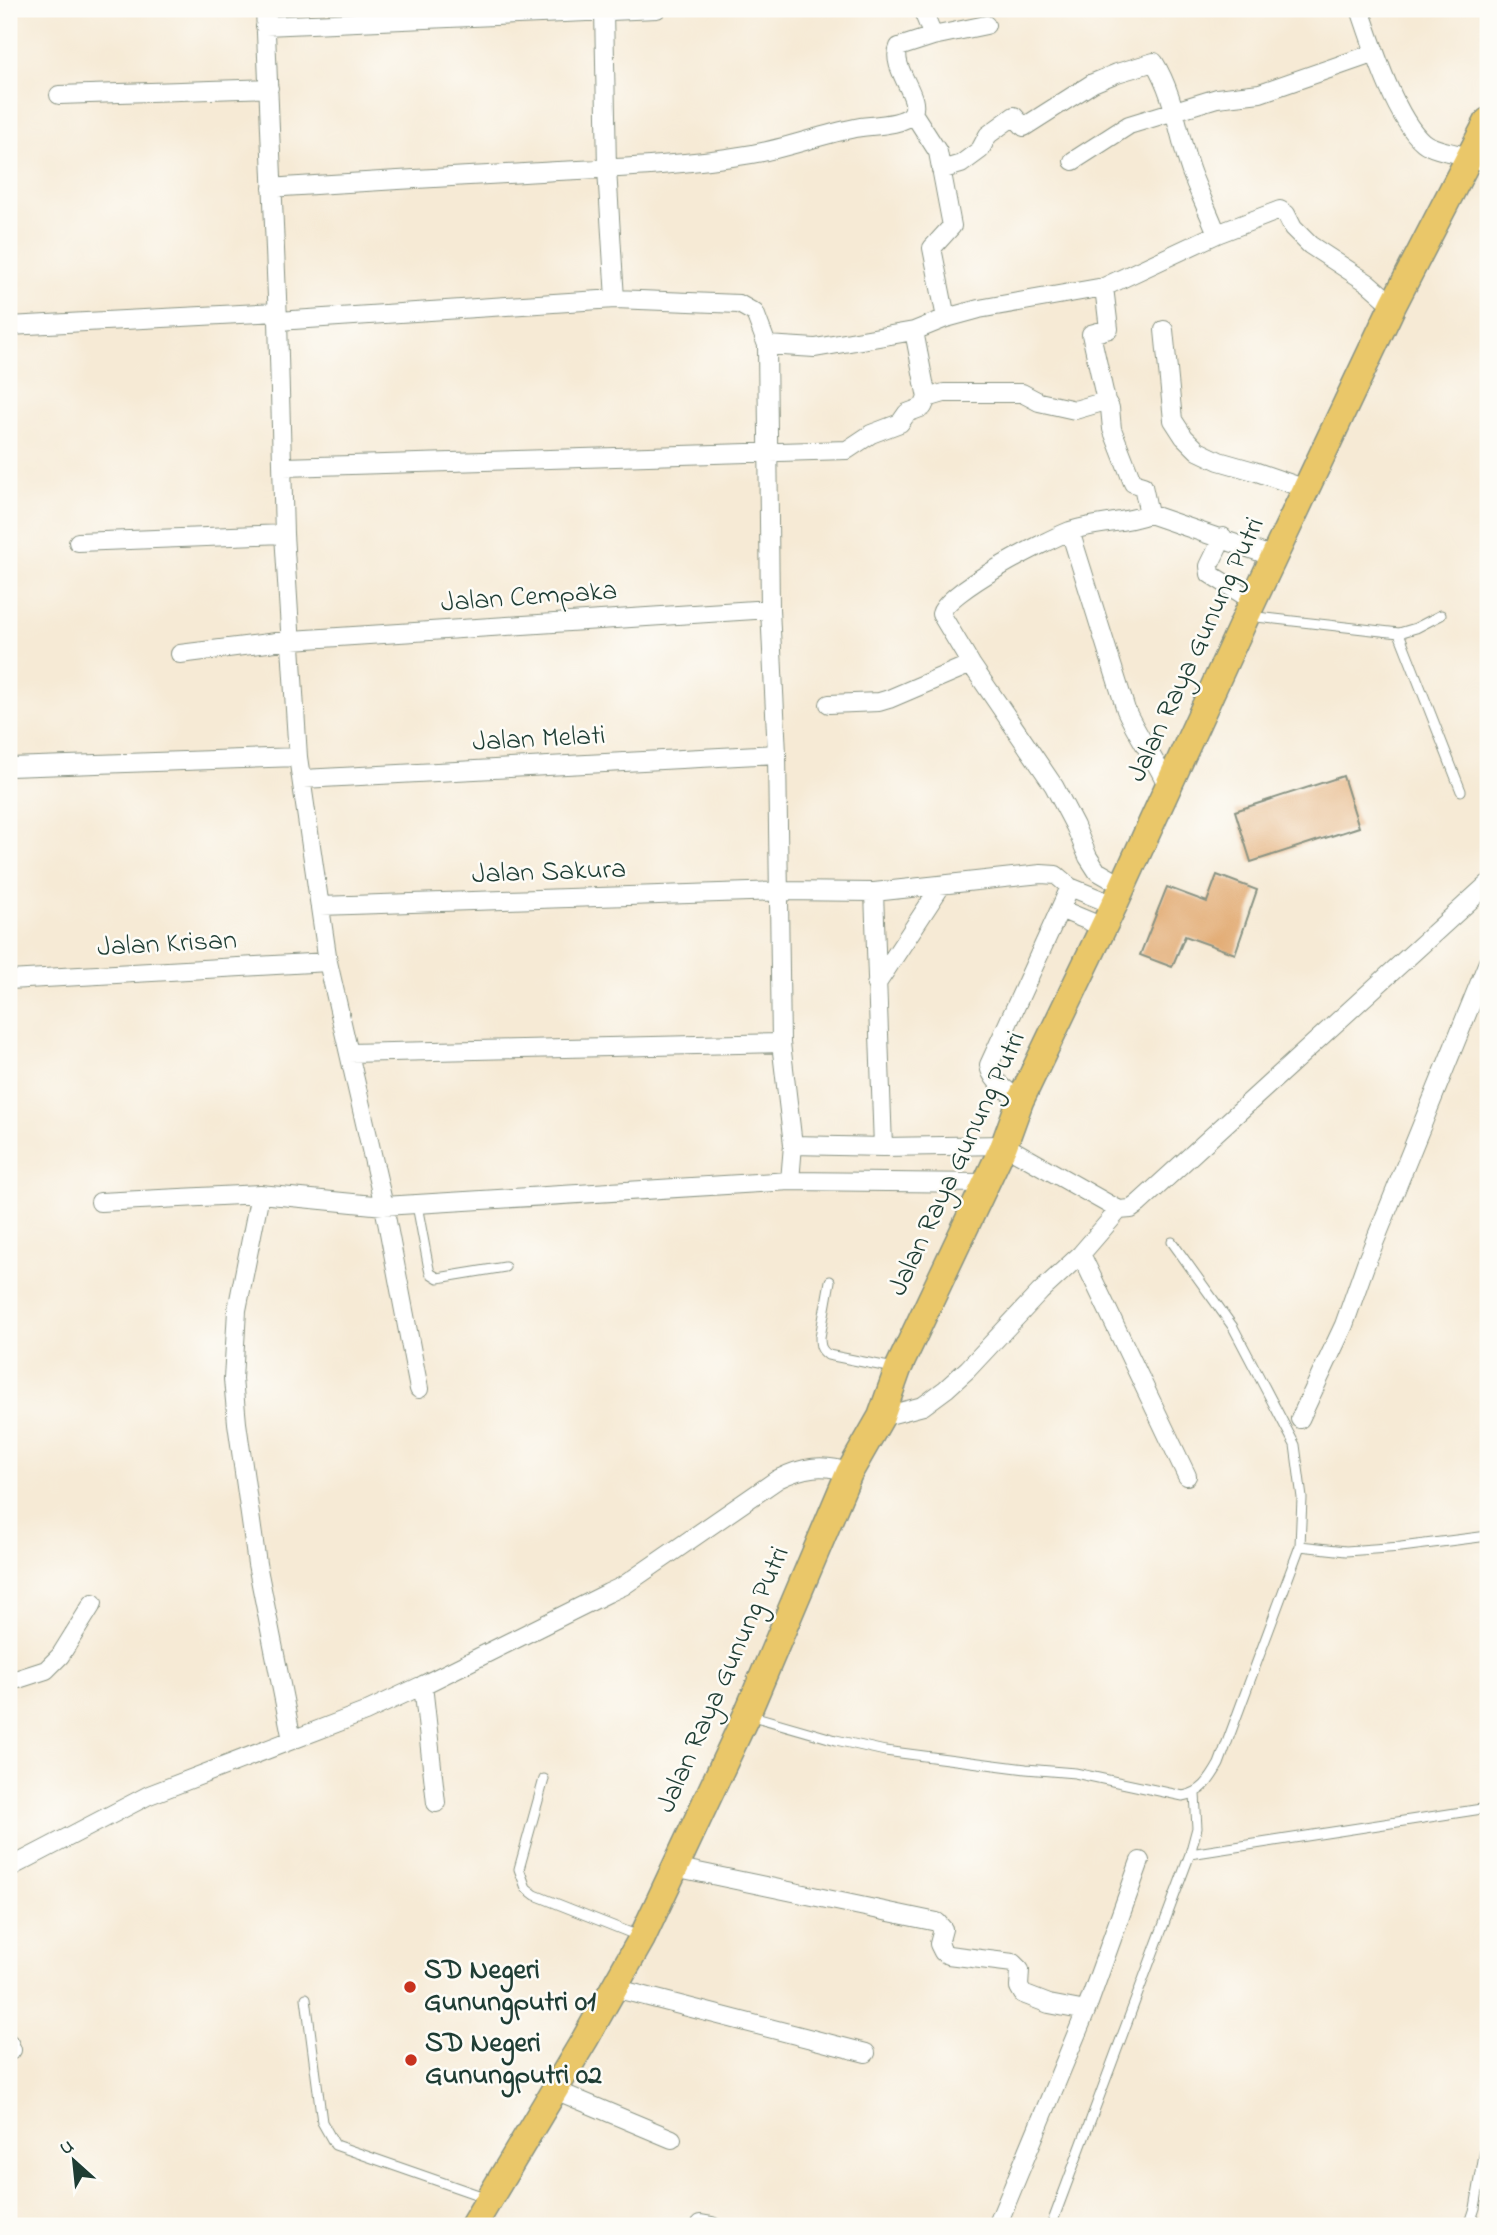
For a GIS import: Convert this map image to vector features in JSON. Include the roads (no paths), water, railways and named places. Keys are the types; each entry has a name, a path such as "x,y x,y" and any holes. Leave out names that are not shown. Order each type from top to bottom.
{"main road":[{"name":"Jalan Raya Gunung Putri","path":"473,2226 642,1938 747,1714 849,1474 881,1417 898,1369 1004,1145 1020,1101 1393,305 1479,164 1488,121"}],"street":[{"path":"419,1389 384,1206 328,962 298,757 284,534 284,467 265,17 657,9"},
{"path":"922,9 933,36"},
{"path":"1360,9 1375,53 1399,106 1414,131 1425,144 1479,164"},
{"path":"604,10 607,169 615,299"},
{"path":"272,188 607,169 752,155 788,148 854,128 906,119 913,113 915,104 897,64 896,54 899,47 986,24"},
{"path":"1073,161 1129,124 1217,98 1260,93 1375,53"},
{"path":"941,170 961,164 980,150 988,135 1014,116 1024,127 1094,83 1154,62 1175,110 1191,171 1217,234"},
{"path":"60,95 269,88"},
{"path":"913,113 938,152 952,226 932,248 946,318"},
{"path":"767,345 815,348 914,331 946,318 992,307 1104,287 1217,234 1280,211 1286,214 1293,228 1310,245 1368,283 1393,305"},
{"path":"1104,287 1110,329 1091,334 1110,408 1112,429 1133,483 1143,486 1149,514"},
{"path":"9,326 278,317 615,299 739,304 755,313 767,345 770,609 777,754 781,1043 793,1145 790,1181"},
{"path":"1164,330 1173,420 1184,438 1198,451 1219,461 1306,489"},
{"path":"284,467 847,450 871,434 900,423 907,413 923,407 927,398 914,331"},
{"path":"927,398 944,393 1022,393 1039,402 1076,410 1107,401"},
{"path":"1059,909 1113,906 1054,786 971,664 942,616 943,607 967,587 1019,556 1070,531 1128,522 1149,514 1274,556"},
{"path":"1070,531 1126,710 1134,730 1156,761 1168,787"},
{"path":"78,542 284,534"},
{"path":"1223,537 1209,566 1210,574 1250,608"},
{"name":"Jalan Cempaka","path":"180,654 292,640 770,609"},
{"path":"828,704 889,699 971,664"},
{"name":"Jalan Melati","path":"303,779 777,754"},
{"path":"9,767 298,757"},
{"name":"Jalan Sakura","path":"320,906 780,891 874,892 1041,874 1056,875 1070,887 1113,906"},
{"path":"881,1417 923,1406 946,1389 1040,1292 1081,1254 1119,1210 1138,1205 1488,884"},
{"path":"876,985 941,886"},
{"path":"1020,1101 996,1081 990,1073 989,1065 1070,887"},
{"path":"874,892 883,1147"},
{"name":"Jalan Krisan","path":"9,980 328,962"},
{"path":"1300,1419 1344,1325 1366,1263 1488,962"},
{"path":"349,1053 781,1043"},
{"path":"793,1145 1004,1145 1119,1210"},
{"path":"100,1202 260,1194 384,1206 790,1181 986,1183"},
{"path":"260,1194 237,1310 233,1379 257,1564 292,1740"},
{"path":"1081,1254 1187,1476"},
{"path":"9,1868 149,1796 365,1712 623,1586 778,1479 796,1470 834,1467 849,1474"},
{"path":"9,1682 46,1670 60,1656 93,1603"},
{"path":"423,1685 436,1802"},
{"path":"997,2226 1086,2011 1140,1861"},
{"path":"674,1867 937,1922 943,1929 939,1944 948,1955 1013,1963 1020,1970 1019,1987 1023,1994 1049,2004 1086,2011"},
{"path":"614,1988 866,2053"},
{"path":"555,2090 672,2139"}],"lane":[{"path":"1250,608 1399,633 1416,628 1441,615"},
{"path":"1399,633 1461,791"},
{"path":"417,1205 430,1273 438,1278 505,1267"},
{"path":"747,1714 885,1751 1075,1773 1183,1796 1195,1794 1210,1780 1219,1763 1300,1546 1303,1498 1295,1445 1233,1327 1172,1242"},
{"path":"830,1281 820,1337 823,1351 828,1355 898,1369"},
{"path":"1300,1546 1346,1550 1401,1547 1488,1535"},
{"path":"544,1779 519,1869 526,1888 535,1895 642,1938"},
{"path":"1051,2226 1190,1854 1197,1828 1195,1794"},
{"path":"1190,1854 1488,1808"},
{"path":"306,1998 321,2122 335,2145 490,2199"},
{"path":"1469,2226 1488,2140"}],"place":[{"name":"SD Negeri Gunungputri 01","path":"410,1987"},
{"name":"SD Negeri Gunungputri 02","path":"411,2060"}]}
